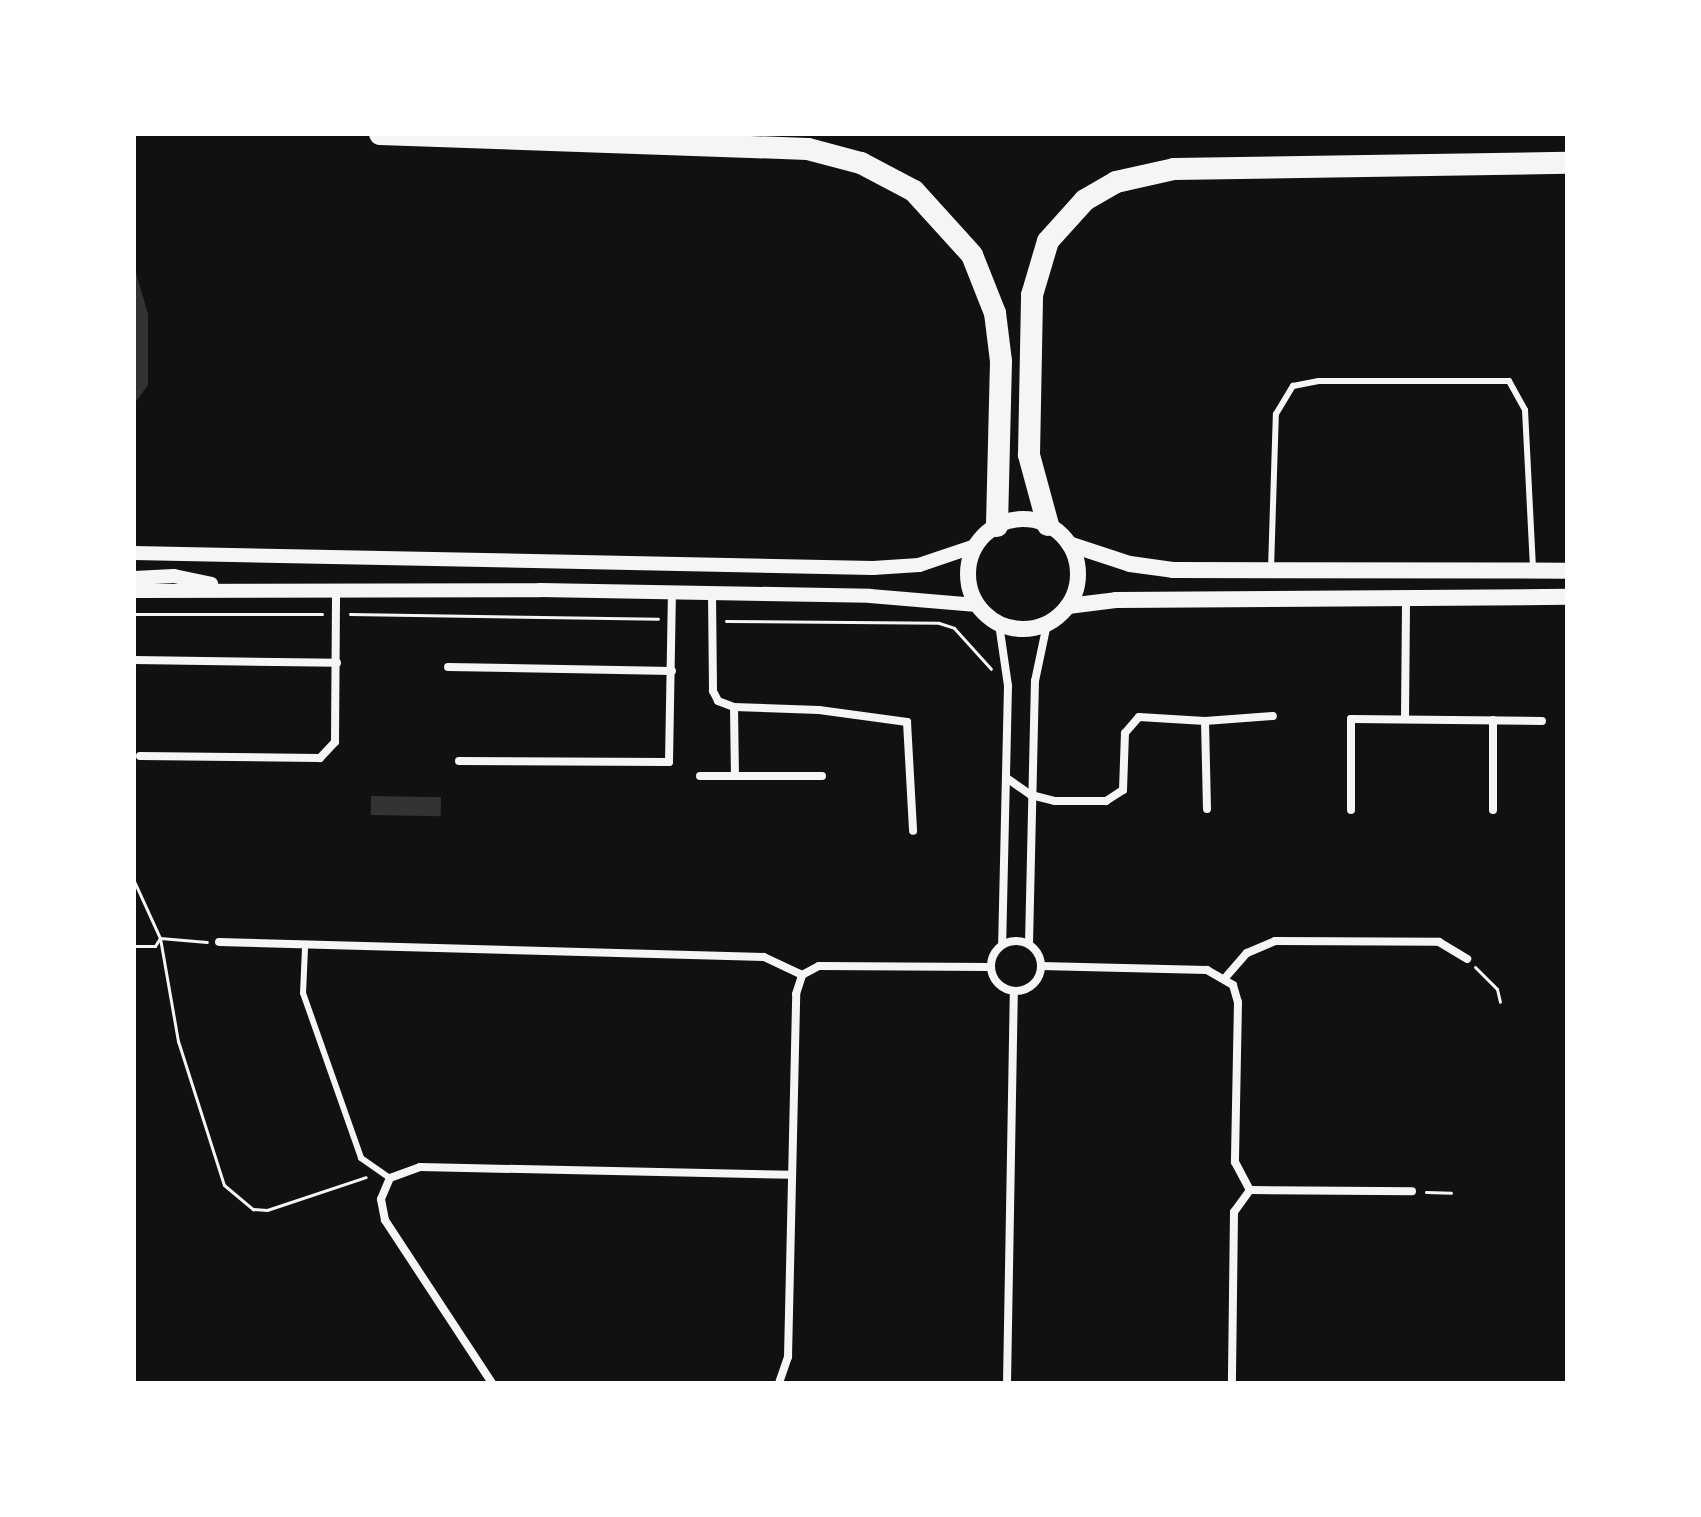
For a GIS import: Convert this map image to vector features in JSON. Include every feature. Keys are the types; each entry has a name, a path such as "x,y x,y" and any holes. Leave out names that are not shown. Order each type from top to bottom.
{"highway":[{"path":"380,134 808,149 861,163 914,191 972,255 995,313 1001,361 997,526"},
{"path":"1048,525 1029,455 1032,295 1048,241 1085,200 1124,179 1174,169 1567,163"}],"main road":[{"path":"1069,544 1078,575 1068,606 1047,624 1031,629 999,624 977,605 967,576 975,546 997,526 1014,520 1048,525 1069,544 1150,568 1271,572 1567,571"},
{"path":"1068,606 1151,599 1406,602 1567,597"}],"street":[{"path":"134,553 873,568 919,565 975,546"},
{"path":"134,578 174,576 235,590"},
{"path":"134,591 336,588 870,596 977,605"},
{"path":"140,756 320,758 335,742 336,588"},
{"path":"459,761 669,762 672,593"},
{"path":"712,594 713,691 718,701 734,707 819,710 907,722 913,831"},
{"path":"1405,719 1406,602"},
{"path":"999,624 1008,686 1008,779 1002,944 990,967 996,982 1014,991 1031,986 1041,966"},
{"path":"1041,966 1029,944 1031,795 1035,681 1047,624"},
{"path":"134,660 337,663"},
{"path":"448,667 672,671"},
{"path":"734,707 735,776"},
{"path":"1008,779 1031,795 1055,801 1116,799 1125,779 1129,722 1139,717 1205,721 1273,716"},
{"path":"1351,810 1351,719 1542,721"},
{"path":"1493,720 1493,810"},
{"path":"1205,721 1207,809"},
{"path":"700,776 822,776"},
{"path":"1225,978 1247,953 1275,941 1439,942 1467,959"},
{"path":"219,942 305,948 764,957 802,975"},
{"path":"1002,944 1029,944"},
{"path":"779,1383 788,1357 796,994 802,975 819,966 990,967"},
{"path":"1041,966 1207,970 1225,978 1238,1002 1235,1162 1250,1190"},
{"path":"1007,1383 1014,991"},
{"path":"492,1383 385,1220 381,1199 390,1178 420,1167 792,1175"},
{"path":"1250,1190 1412,1191"},
{"path":"1232,1383 1234,1212 1250,1190"}],"lane":[{"path":"1271,572 1276,414 1293,386 1319,381 1509,381 1525,410 1533,572"},
{"path":"305,948 303,993 361,1158 390,1178"}],"path":[{"path":"134,614 673,619"},
{"path":"712,620 939,623 954,628 990,669 997,670"},
{"path":"134,881 160,938 178,1041 224,1185 253,1209 267,1210 372,1174 390,1178"},
{"path":"160,938 219,942"},
{"path":"134,946 155,946 160,938"},
{"path":"1467,959 1497,989 1500,1002"},
{"path":"1412,1191 1451,1193"}],"shaded area":[{"path":"134,266 148,314 148,385 134,404"},
{"path":"371,796 441,797 441,816 371,815"}]}
